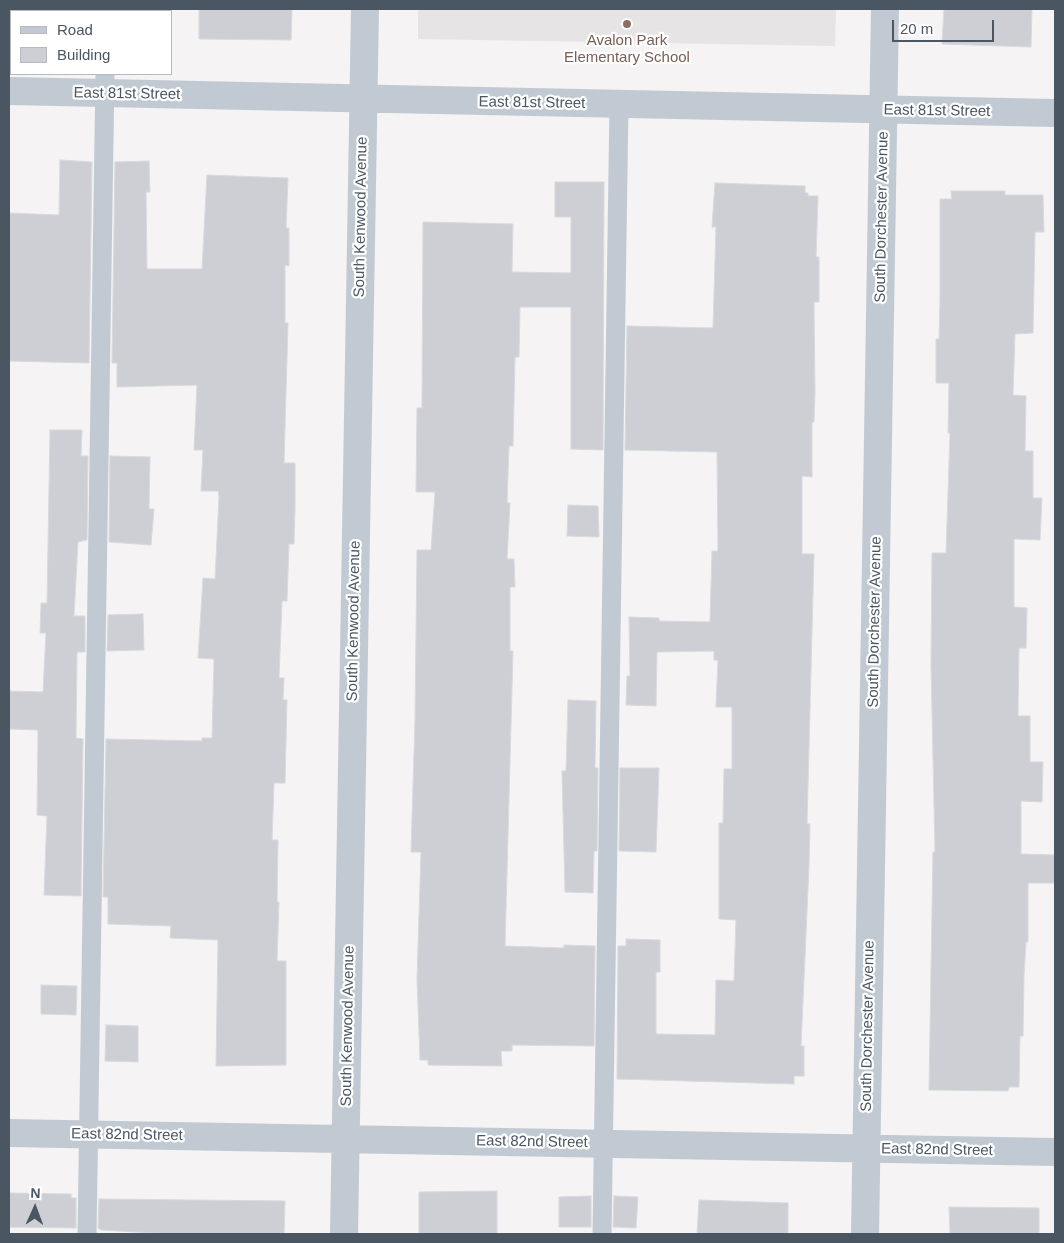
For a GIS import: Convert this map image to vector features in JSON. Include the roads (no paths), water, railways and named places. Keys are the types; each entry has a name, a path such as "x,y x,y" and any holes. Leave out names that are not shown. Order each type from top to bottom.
{"street":[{"name":"South Kenwood Avenue","path":"344,1234 365,9"},
{"name":"South Dorchester Avenue","path":"865,1234 885,9"},
{"name":"East 81st Street","path":"9,91 105,84 363,99 1055,113"},
{"name":"East 82nd Street","path":"9,1133 1055,1152"}],"lane":[{"path":"87,1234 105,84"},
{"path":"602,1234 619,104"}],"place":[{"name":"Avalon Park Elementary School","path":"627,24"}]}
